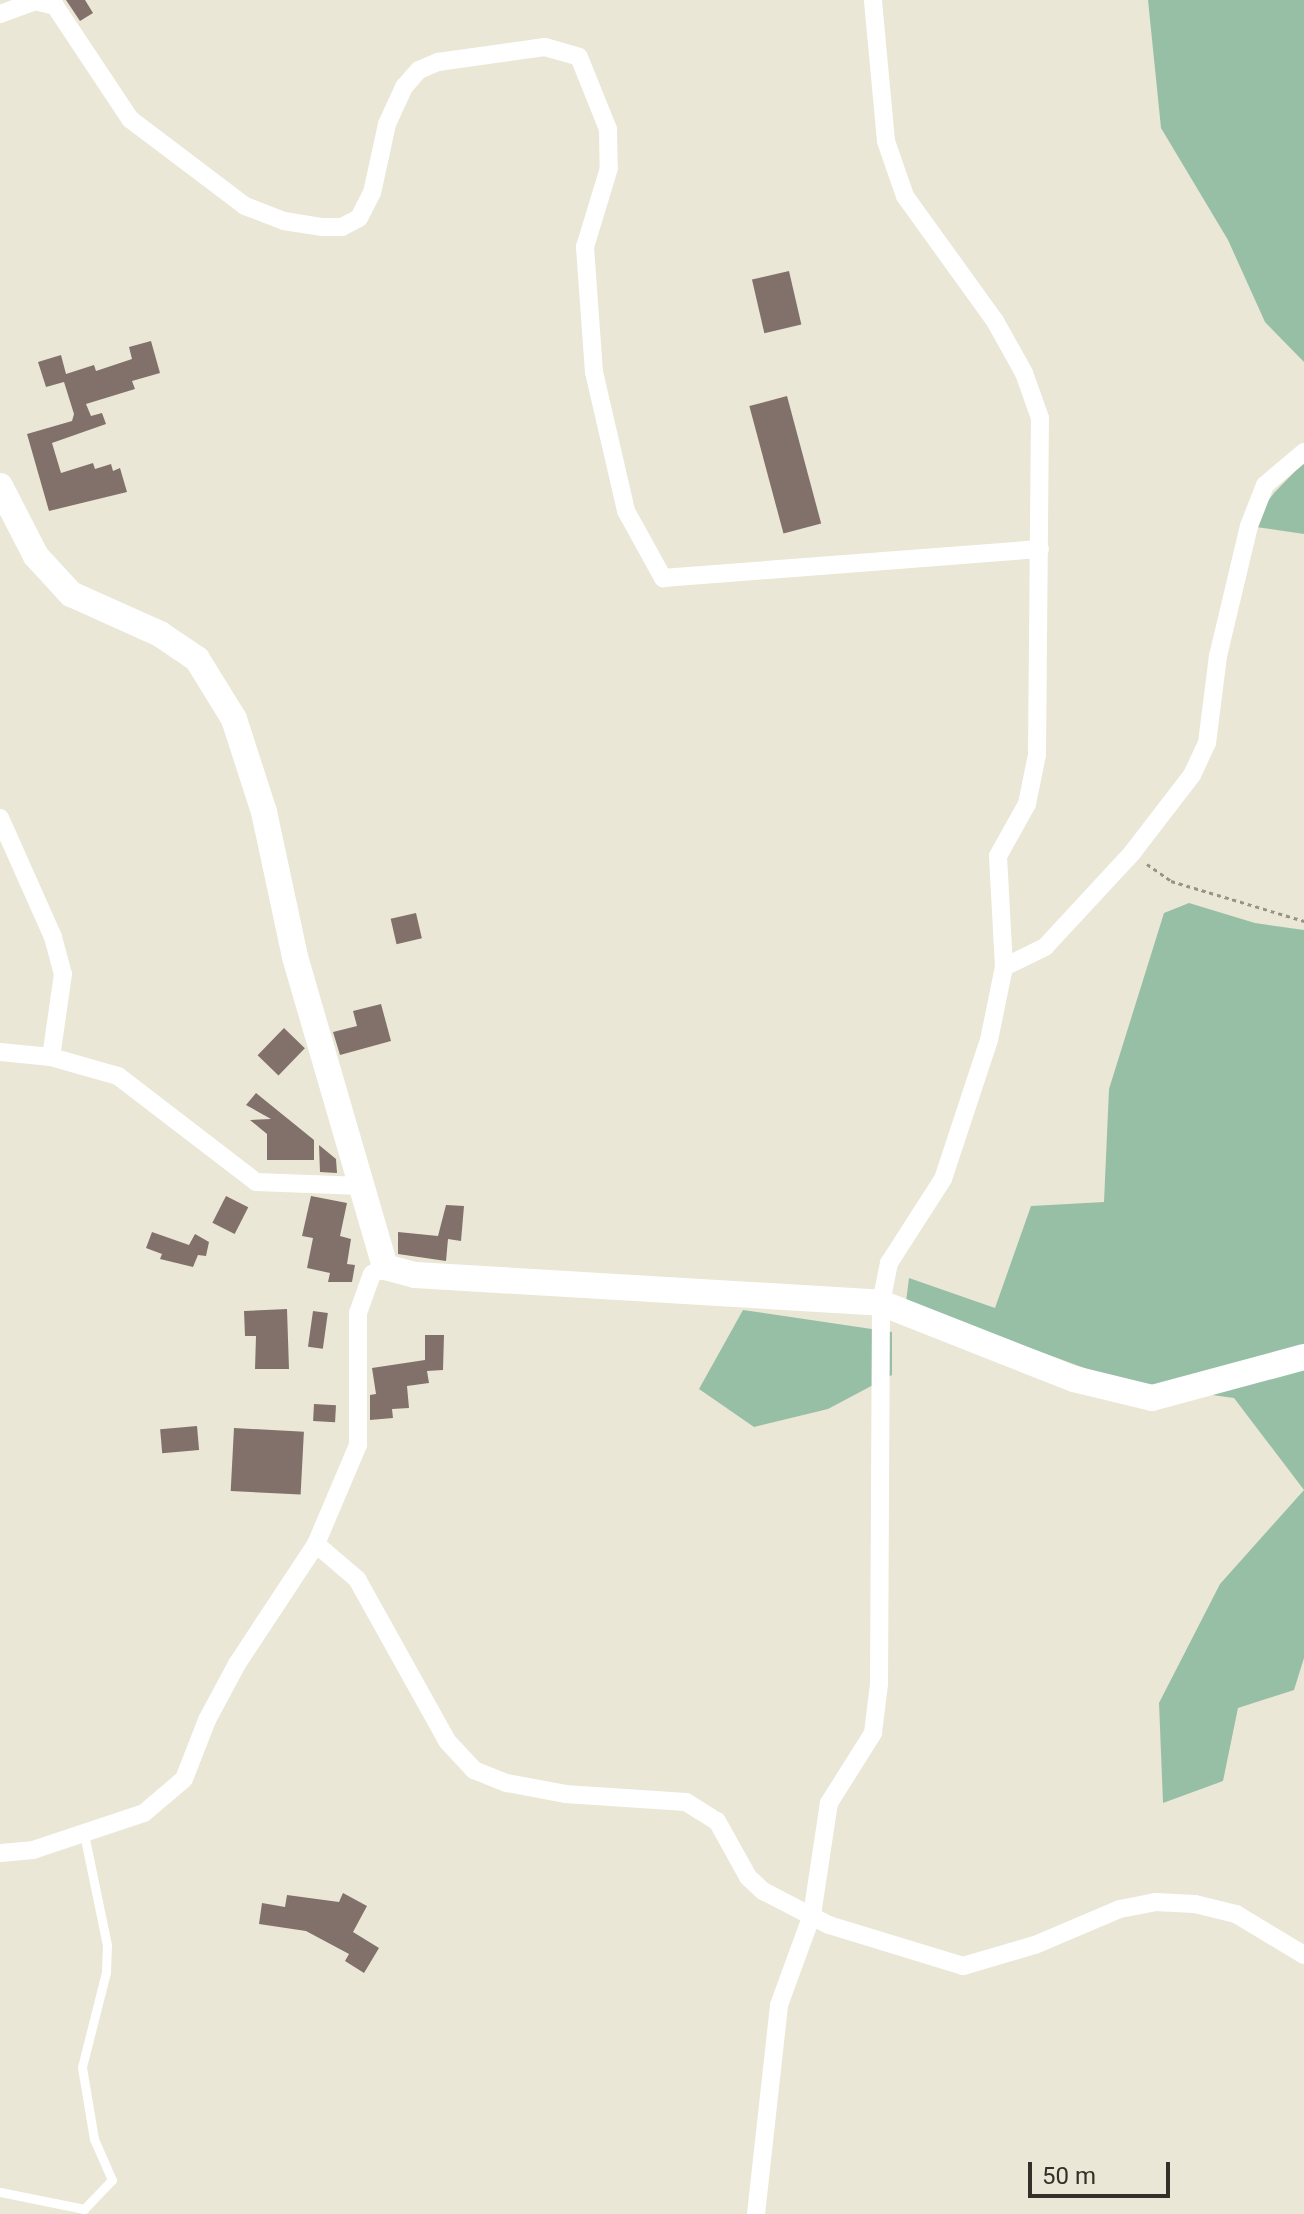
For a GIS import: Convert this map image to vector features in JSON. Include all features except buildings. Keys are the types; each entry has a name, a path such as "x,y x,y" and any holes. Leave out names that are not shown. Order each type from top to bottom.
{"street":[{"path":"756,2214 779,2005 812,1915 829,1803 873,1733 879,1684 881,1303 889,1263 943,1179 954,1150 1004,967 998,856 1027,804 1037,755 1040,418 1024,373 995,321 905,196 886,141 873,0"},
{"path":"0,14 35,1 55,6 130,119 245,206 284,221 323,227 342,227 359,218 372,193 387,124 419,70 438,62 545,47 579,57 608,129 609,168 585,247 594,372 626,511 663,578 1040,549"},
{"path":"1004,967 1045,947 1132,853 1192,775 1207,743 1218,656 1249,526 1265,485 1304,452"},
{"path":"0,486 36,556 71,594 160,634 197,659 234,719 264,812 295,957 385,1267"},
{"path":"0,818 53,937 63,974 51,1057"},
{"path":"0,1052 51,1057 118,1076 144,1091 256,1182 362,1186"},
{"path":"0,1853 84,1834 144,1813 184,1779 207,1720 237,1664 316,1544 358,1445 358,1313 372,1274 385,1267 415,1275 881,1303 1074,1379 1135,1396 1176,1396 1304,1357"},
{"path":"316,1544 357,1579 447,1741 474,1770 507,1783 565,1794 686,1802 717,1821 748,1877 812,1915 963,1966 1035,1945 1120,1909 1155,1902 1195,1904 1236,1914 1304,1955"}],"lane":[{"path":"0,2192 84,2209 112,2180 94,2139 82,2067 106,1972 107,1945 84,1834"}],"path":[{"path":"1132,853 1171,881 1304,921"}],"green space":[{"path":"1148,0 1304,0 1304,362 1265,322 1228,240 1161,128"},
{"path":"1304,462 1304,534 1249,526 1274,493"},
{"path":"1189,903 1255,923 1304,930 1304,1490 1234,1398 1125,1383 906,1302 909,1278 995,1308 1031,1206 1104,1202 1109,1089 1164,913"},
{"path":"743,1310 892,1332 892,1375 828,1409 754,1427 699,1389"},
{"path":"1304,1490 1304,1658 1294,1690 1238,1708 1223,1781 1163,1803 1159,1703 1220,1584"}]}
